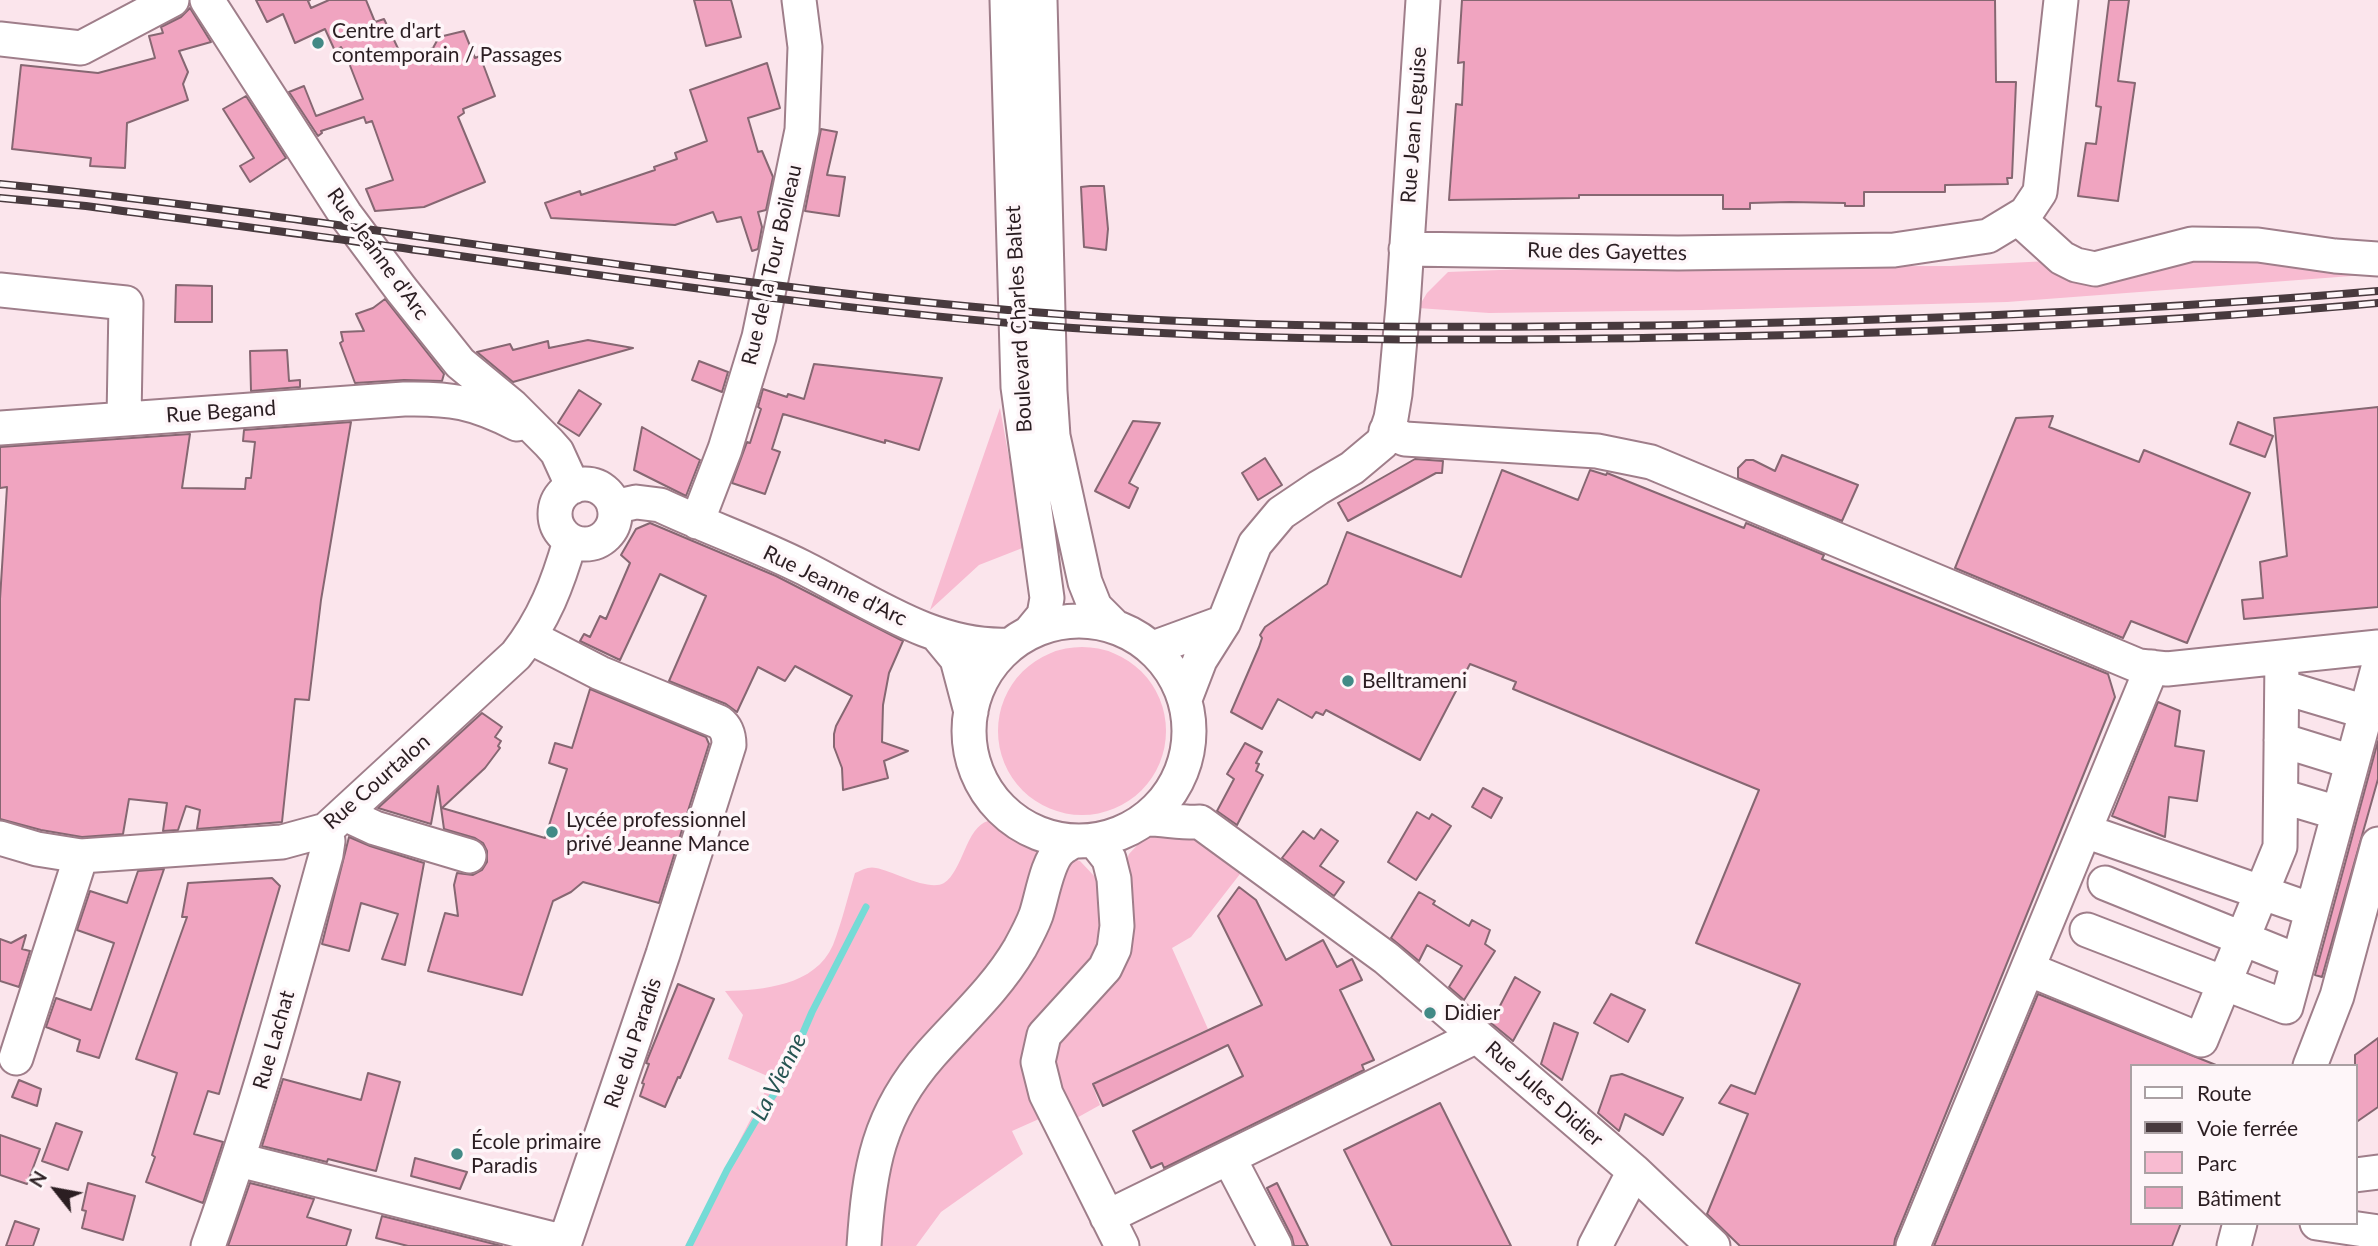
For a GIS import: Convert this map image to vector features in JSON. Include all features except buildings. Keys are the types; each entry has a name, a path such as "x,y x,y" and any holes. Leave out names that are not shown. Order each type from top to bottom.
{"street":[{"path":"0,39 81,48 172,0"},
{"name":"Rue Jeanne d'Arc","path":"207,0 345,214 460,363 543,436 556,452 573,487"},
{"name":"Rue de la Tour Boileau","path":"697,522 725,449 759,337 802,130 805,47 799,0"},
{"name":"Boulevard Charles Baltet","path":"1007,0 1018,387 1047,598 1044,615 1020,639"},
{"name":"Boulevard Charles Baltet","path":"1040,0 1053,436 1085,582 1095,607 1113,625"},
{"name":"Rue Jean Leguise","path":"1406,249 1423,0"},
{"name":"Rue des Gayettes","path":"1406,249 1678,253 1894,250 1988,236 2026,213 2040,192 2061,0"},
{"path":"2018,218 2062,258 2076,265 2095,269 2192,244 2258,245 2378,259"},
{"path":"1185,699 1200,660 1224,622 1255,544 1281,513 1352,468 1382,442 1395,394 1406,249"},
{"path":"0,290 126,303 124,419"},
{"path":"441,398 450,393 458,382 460,363"},
{"name":"Rue Begand","path":"0,428 441,398 478,406 543,436"},
{"path":"1386,431 1405,439 1597,452 1651,462 2127,661 2152,667 2282,672 2378,647"},
{"path":"590,485 598,488 611,499 614,507 612,527 607,535 589,544 570,541 558,529 555,513 560,497 573,487 590,485"},
{"name":"Rue Jeanne d'Arc","path":"614,507 627,502 660,505 801,567 938,636 996,646 1020,639"},
{"name":"Rue Courtalon","path":"0,838 37,849 81,856 282,842 336,822 497,675 530,637 554,593 570,541"},
{"path":"864,1246 867,1196 886,1121 930,1055 1010,965 1031,928 1052,861 1059,851 1083,841 1121,833 1146,819 1166,800 1183,769 1190,734 1185,699 1172,671 1153,648 1113,625 1085,621 1057,623 1020,639 992,664 979,687 971,712 970,737 974,762 983,785 1002,809 1023,826 1047,837 1083,841 1109,859 1114,879 1117,926 1114,949 1105,968 1044,1035 1038,1062 1046,1094 1115,1231 1229,1158 1477,1036"},
{"path":"1153,648 1224,622"},
{"name":"Rue Jeanne d'Arc","path":"938,636 957,659 971,712"},
{"name":"Rue du Paradis","path":"239,1160 565,1242 663,954 729,745 729,736 719,722 600,673 530,637"},
{"path":"1913,1246 2152,667"},
{"path":"2087,930 2286,1007 2378,668"},
{"path":"2282,672 2366,712"},
{"path":"2028,969 2202,1040 2280,847 2282,672"},
{"path":"2281,740 2352,762"},
{"path":"1146,819 1200,822 1183,769"},
{"path":"2281,796 2338,813"},
{"path":"336,822 374,828 469,856"},
{"name":"Rue Lachat","path":"208,1246 239,1160 336,822"},
{"name":"Rue Jules Didier","path":"1200,822 1386,958 1634,1171 1713,1246"},
{"path":"2085,831 2312,910"},
{"path":"2311,1064 2337,996 2378,844"},
{"path":"2280,847 2326,860"},
{"path":"16,1058 81,856"},
{"path":"2105,883 2298,961"},
{"path":"1229,1158 1275,1246"},
{"path":"1595,1246 1634,1171"},
{"path":"2357,1175 2378,1172"},
{"path":"2234,1246 2239,1225"},
{"path":"2331,1225 2378,1232"}],"green space":[{"path":"2186,254 2378,274 2007,302 1489,313 1418,308 1427,293 1448,272 1577,267 1950,266"},
{"path":"1000,408 1025,547 979,565 930,610"},
{"path":"1082,647 1114,653 1141,672 1160,699 1166,731 1160,763 1141,790 1114,809 1082,815 1050,809 1023,790 1004,763 998,731 1004,699 1023,672 1050,653"},
{"path":"988,821 1036,847 1080,861 1097,879 1123,870 1129,854 1143,839 1151,835 1193,838 1240,874 1191,937 1172,948 1208,1029 1092,1084 1100,1105 1073,1120 1039,1119 1012,1131 1023,1154 941,1212 916,1246 685,1246 772,1078 728,1059 743,1015 725,991 771,987 801,977 814,969 825,959 833,945 855,873 873,868 929,885 944,883 956,869 969,840 981,825"}],"waterway":[{"name":"La Vienne","path":"689,1246 727,1170 781,1084 812,1012 866,907"}],"railway":[{"path":"0,184 268,216 803,288 937,303 1148,320 1377,326 1683,325 2031,314 2378,291"},
{"path":"0,198 86,206 318,236 818,304 988,321 1151,333 1463,340 1782,335 2123,322 2378,303"}],"place":[{"name":"Centre d'art contemporain / Passages","path":"318,43"},
{"name":"Belltrameni","path":"1348,681"},
{"name":"Lycée professionnel privé Jeanne Mance","path":"552,832"},
{"name":"Didier","path":"1430,1013"},
{"name":"École primaire Paradis","path":"457,1154"}]}
